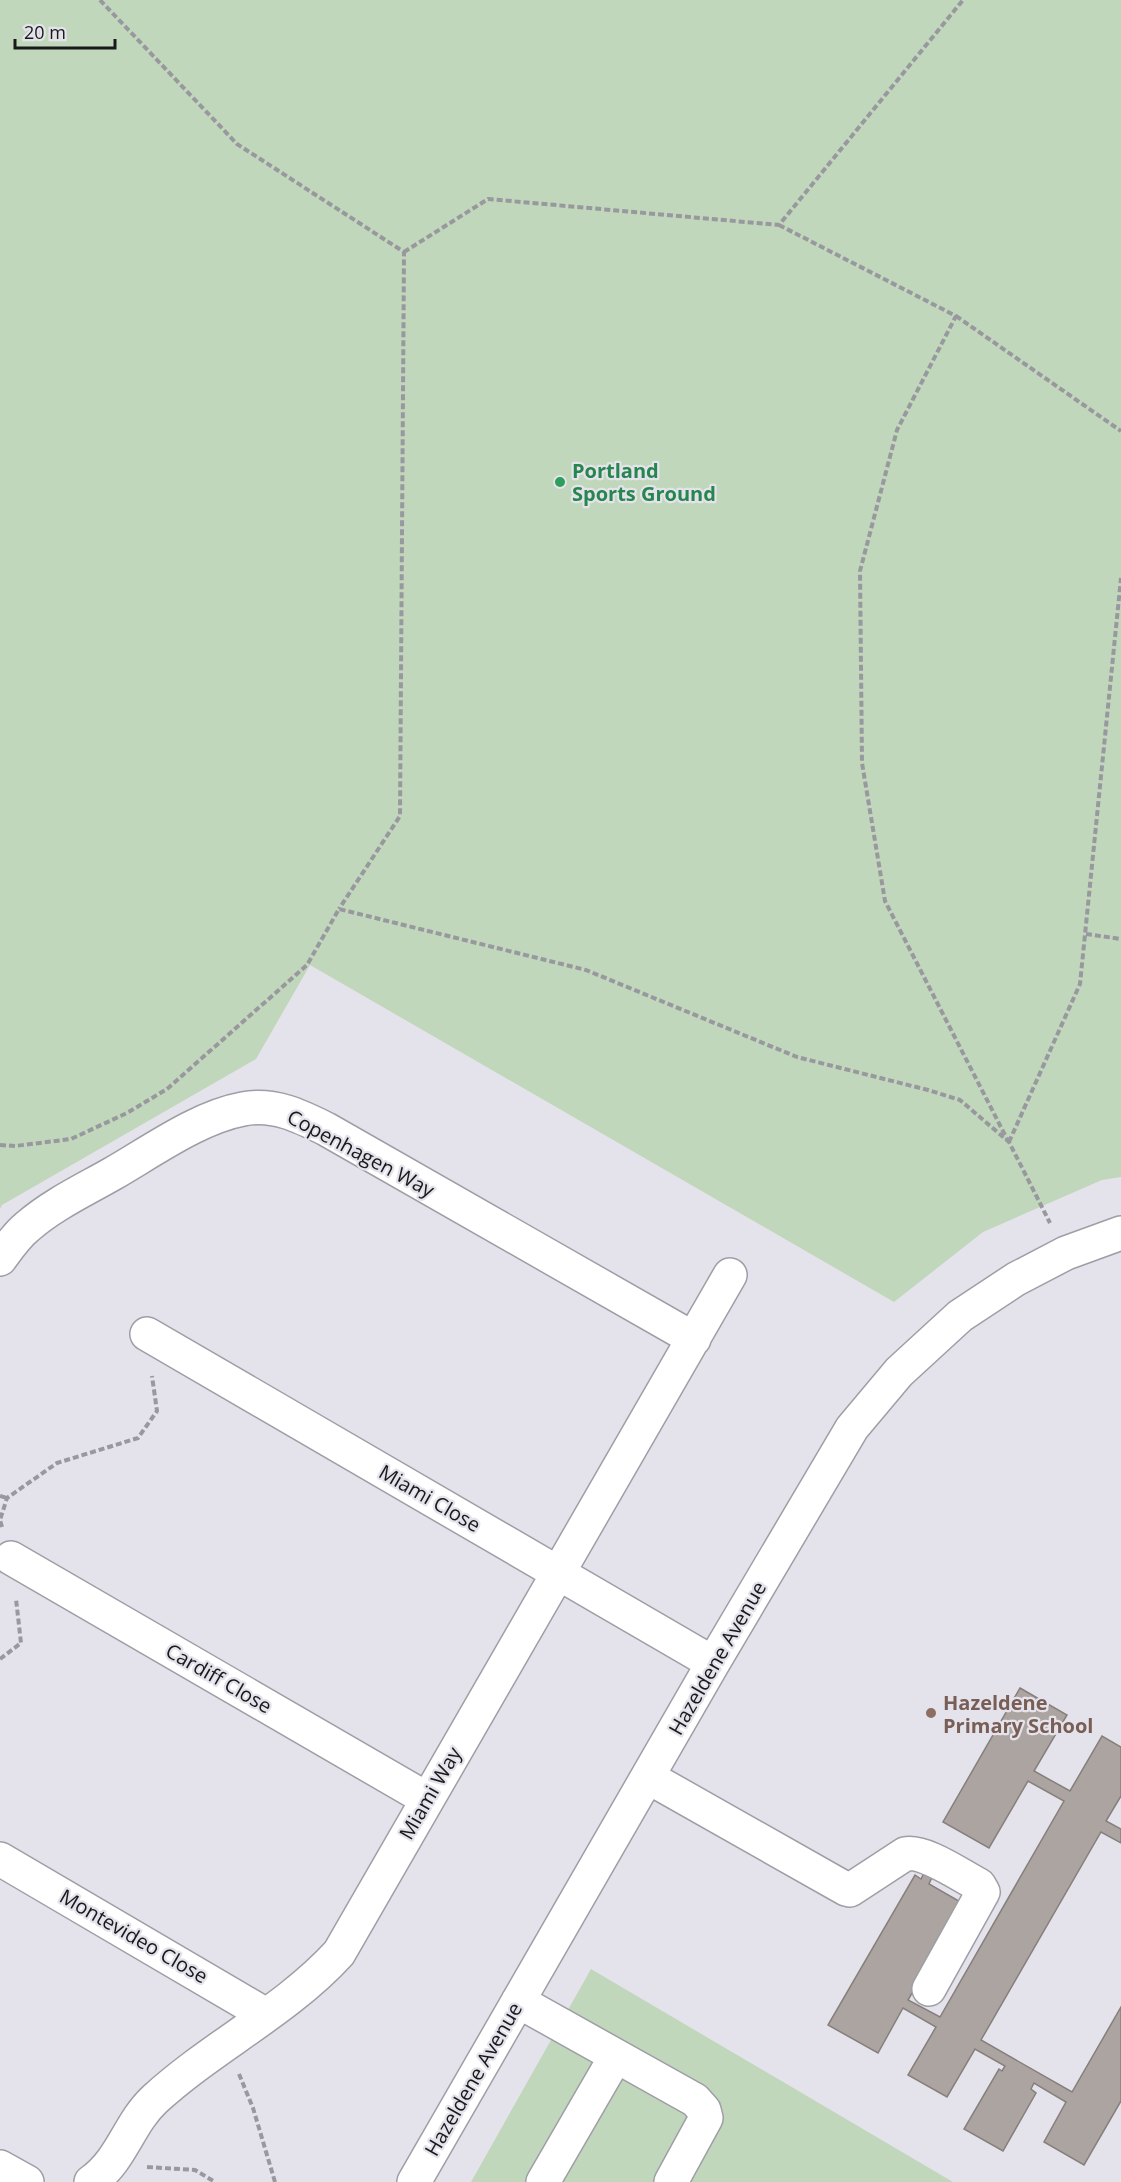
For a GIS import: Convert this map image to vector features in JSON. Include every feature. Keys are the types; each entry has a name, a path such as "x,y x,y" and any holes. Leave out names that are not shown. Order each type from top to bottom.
{"street":[{"name":"Copenhagen Way","path":"0,1258 27,1227 58,1205 188,1130 220,1115 245,1108 276,1109 296,1114 326,1129 694,1339"},
{"name":"Hazeldene Avenue","path":"414,2182 713,1663 852,1428 899,1372 960,1316 1016,1279 1066,1253 1121,1233"},
{"name":"Miami Way","path":"91,2182 112,2164 141,2116 153,2101 204,2059 319,1975 339,1953 730,1275"},
{"name":"Miami Close","path":"147,1334 713,1663"},
{"name":"Cardiff Close","path":"11,1558 427,1798"},
{"path":"648,1777 850,1890 905,1854 912,1853 923,1856 979,1885 983,1892 928,1989"},
{"name":"Montevideo Close","path":"0,1859 266,2015"},
{"path":"518,2001 695,2100 704,2110 706,2118 671,2182"},
{"path":"543,2182 616,2056"},
{"path":"0,2167 27,2182"}],"path":[{"path":"100,0 237,144 404,252"},
{"path":"779,225 963,0"},
{"path":"404,252 488,199 779,225 956,316 1121,431"},
{"path":"0,1145 15,1146 71,1139 128,1113 167,1089 307,965 339,909 400,816 404,252"},
{"path":"956,316 897,430 860,571 862,763 885,901 1066,1253"},
{"path":"1009,1142 1080,984 1121,578"},
{"path":"339,909 586,970 797,1057 960,1100 1009,1142"},
{"path":"1086,934 1121,939"},
{"path":"0,1659 21,1643 11,1558 0,1520 7,1498 57,1463 138,1438 157,1411 147,1334"},
{"path":"0,1496 7,1498"},
{"path":"238,2071 254,2108 275,2182"},
{"path":"144,2167 195,2170 215,2182"}],"green space":[{"name":"Portland Sports Ground","path":"0,0 1121,0 1121,1177 1102,1180 983,1232 894,1302 310,965 256,1059 2,1205 0,1209"},
{"path":"591,1969 953,2182 471,2182"}],"building":[{"path":"1020,1688 1067,1715 1034,1771 1070,1791 1102,1736 1121,1747 1121,1796 1106,1821 1121,1829 1121,1843 1101,1832 981,2040 1072,2092 1121,2007 1121,2101 1084,2165 1044,2142 1066,2102 1034,2083 1031,2089 1036,2093 1003,2151 964,2129 999,2069 1002,2071 1005,2066 975,2049 947,2097 908,2075 936,2027 903,2008 878,2053 828,2025 915,1875 921,1879 924,1873 932,1877 929,1884 964,1904 908,2000 940,2017 1064,1801 1028,1781 989,1848 943,1822"}],"place":[{"name":"Portland Sports Ground","path":"560,482"},
{"name":"Hazeldene Primary School","path":"931,1713"}]}
